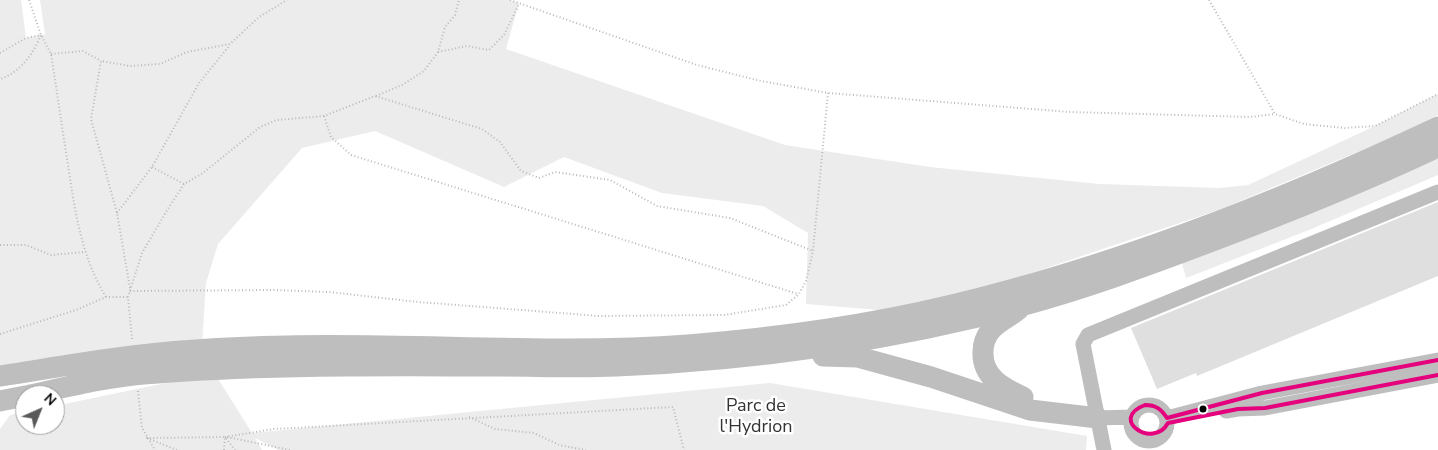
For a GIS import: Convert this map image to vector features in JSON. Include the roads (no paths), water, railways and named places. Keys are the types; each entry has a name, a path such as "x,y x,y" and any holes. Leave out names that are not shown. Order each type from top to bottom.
{"highway":[{"path":"0,376 119,357 200,350 363,345 486,349 617,348 686,345 783,335 864,323 950,306 1098,264 1226,218 1396,147 1438,127"},
{"path":"65,388 140,374 236,368 614,366 737,358 793,352 912,330 1025,304 1146,266 1304,206 1438,147"},
{"path":"1025,304 991,330 983,345 983,362 991,378 1007,390 1026,398 1073,407 1098,418"},
{"path":"0,388 79,370 148,361 200,350"},
{"path":"793,352 828,357 858,357 931,377 1030,410 1098,418"},
{"path":"0,401 15,398"}],"lane":[{"path":"1104,450 1083,344 1088,335 1438,192"},
{"path":"1168,421 1238,409 1265,408 1293,395 1407,373 1438,360"},
{"path":"1407,373 1438,375"},
{"path":"1147,404 1162,409 1168,421 1164,435 1159,439 1149,442 1138,438 1134,434 1131,422 1138,408 1147,404"},
{"path":"1098,418 1132,417"}],"park label":[{"name":"Parc de l'Hydrion","path":"756,417"}]}
